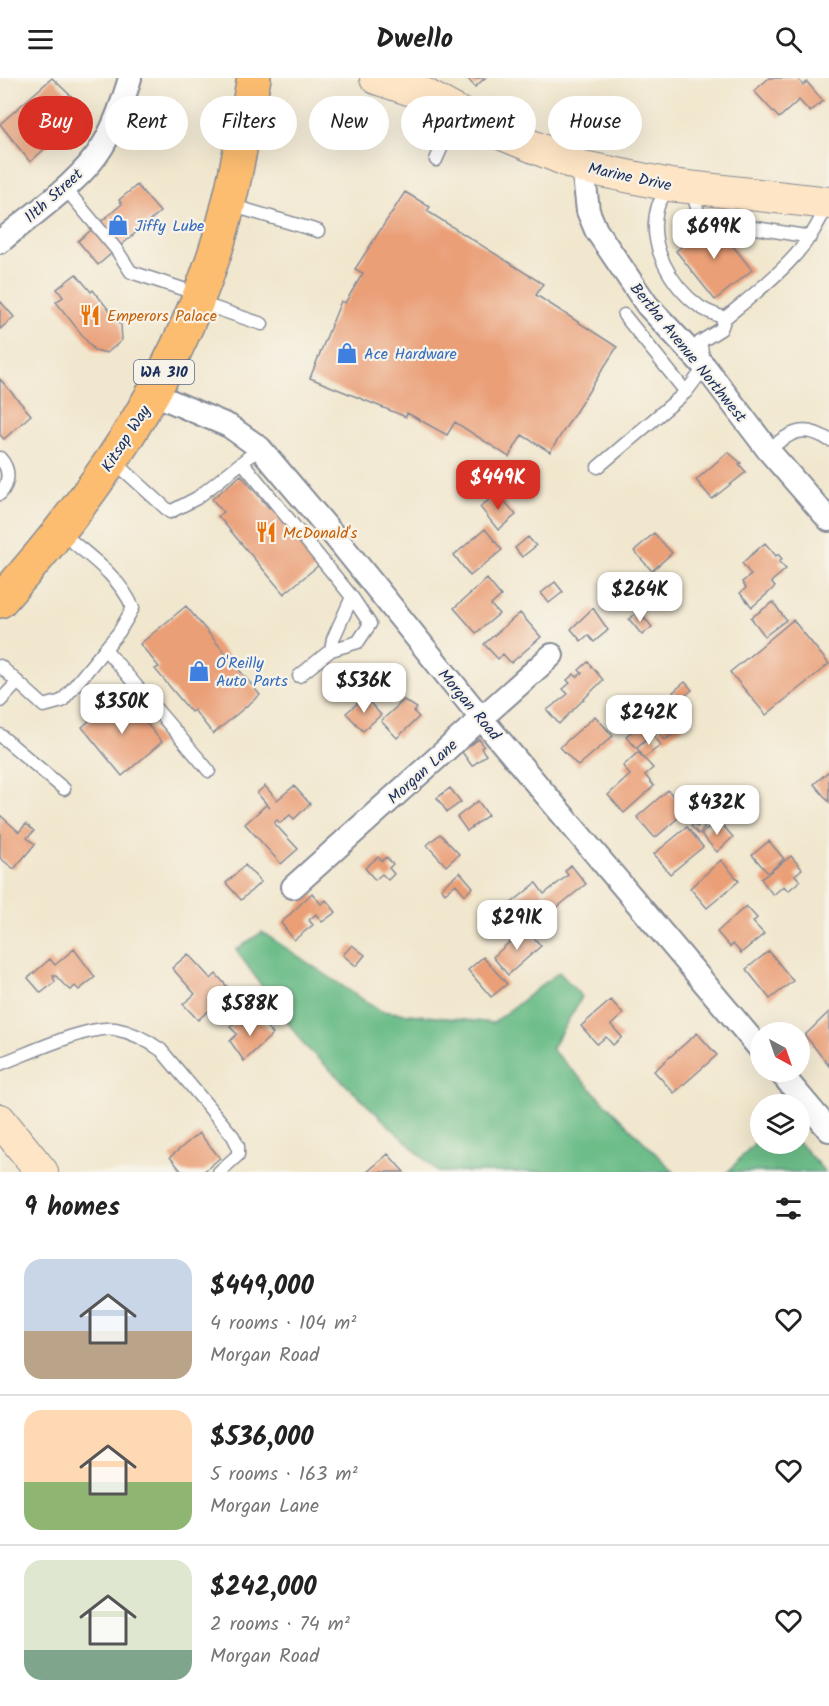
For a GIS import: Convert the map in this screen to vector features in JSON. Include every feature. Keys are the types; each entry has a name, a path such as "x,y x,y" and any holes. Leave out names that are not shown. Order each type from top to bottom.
{"main road":[{"name":"Kitsap Way","path":"0,601 60,531 113,460 154,394 197,298 228,205 254,78"}],"street":[{"name":"11th Street","path":"0,242 64,187 101,148 123,103 130,78"},
{"name":"Marine Drive","path":"376,78 427,96"},
{"name":"Marine Drive","path":"536,148 583,167 681,187 828,203"},
{"name":"Bertha Avenue Northwest","path":"583,167 588,211 596,230 647,305 705,367 768,450 829,520"},
{"name":"Morgan Road","path":"154,394 229,426 251,455 337,539 481,718 750,1037"},
{"name":"Morgan Lane","path":"293,887 552,656"},
{"path":"788,1082 829,1130"},
{"path":"0,1120 42,1172"}],"lane":[{"path":"436,160 440,150"},
{"path":"64,187 116,249 131,272 262,324"},
{"path":"725,318 702,309 683,293 659,255 656,229 658,206 681,187 698,212 707,220 811,237"},
{"path":"598,467 686,392 705,367 700,342 721,328 725,318 783,267 811,237 828,203"},
{"path":"228,205 318,231"},
{"path":"624,315 686,392"},
{"path":"768,450 791,432 818,433 829,440"},
{"path":"113,460 170,512 197,498 251,455 370,624 357,642 331,650 299,676"},
{"path":"0,458 7,465 8,479 0,494"},
{"path":"0,666 44,706 62,701 119,632 133,608 128,596 111,574 60,531"},
{"path":"331,650 333,639 352,597"},
{"path":"105,649 208,771"},
{"path":"0,701 18,682"},
{"path":"0,735 64,789"},
{"path":"0,1064 84,1033 113,1029 149,1041 161,1050 233,1136 238,1146 238,1155 219,1172"}],"green space":[{"path":"262,932 380,1011 493,1023 559,972 582,997 551,1049 674,1172 438,1172 304,1045 236,950"},
{"path":"750,1148 750,1154 809,1154 825,1172 728,1172"}],"building":[{"path":"52,78 71,96 32,96"},
{"path":"467,78 485,78 475,87"},
{"path":"769,78 797,78 803,85 807,82 823,101 810,112 799,100 779,118 754,91"},
{"path":"18,108 18,147 0,124"},
{"path":"21,150 43,150 30,162"},
{"path":"137,185 160,212 98,265 78,241 122,204 119,200"},
{"path":"405,192 430,207 427,211 543,284 536,295 617,347 550,452 522,435 509,457 455,422 447,435 407,413 406,417 310,378 341,301 345,303 363,273 355,269"},
{"path":"713,221 752,270 715,300 676,251"},
{"path":"76,274 91,292 93,290 121,325 122,340 107,353 94,350 56,302 63,297 57,289"},
{"path":"0,301 14,317 0,329"},
{"path":"0,379 31,415 4,439 0,435"},
{"path":"728,452 741,463 739,464 746,472 712,499 696,480"},
{"path":"241,475 269,508 274,503 301,535 297,538 319,565 284,594 218,516 223,512 212,499"},
{"path":"498,493 516,515 498,530 480,507"},
{"path":"485,529 502,550 470,576 454,555"},
{"path":"654,533 672,553 652,571 634,551"},
{"path":"528,537 536,546 522,557 515,548"},
{"path":"765,543 776,556 778,554 782,559 779,562 786,569 771,582 775,587 752,607 740,593 746,588 742,582 751,575 742,563"},
{"path":"487,579 501,596 491,605 499,614 476,633 454,608"},
{"path":"555,582 563,592 549,603 541,593"},
{"path":"773,602 786,620 765,636 751,618"},
{"path":"186,606 260,695 213,734 194,710 191,712 155,669 159,667 140,644"},
{"path":"593,608 608,630 594,642 588,635 581,641 571,629"},
{"path":"639,611 652,627 642,635 629,619"},
{"path":"520,613 541,637 511,663 503,654 498,659 484,644"},
{"path":"793,620 829,664 766,715 730,672"},
{"path":"588,662 603,680 559,724 547,710 568,694 563,689 570,683 567,680 574,674 577,677 582,673 579,670"},
{"path":"685,682 692,690 680,700 673,692"},
{"path":"121,693 162,742 122,776 82,727"},
{"path":"365,697 381,715 363,731 346,713"},
{"path":"404,700 417,708 414,712 419,717 397,738 381,721"},
{"path":"654,714 662,724 636,748 626,736"},
{"path":"595,716 613,736 578,766 560,747"},
{"path":"677,717 684,727 665,740 658,731"},
{"path":"653,735 661,745 644,758 637,748"},
{"path":"479,739 486,755 472,766 462,752"},
{"path":"638,752 653,768 645,775 654,786 624,813 608,795 630,775 623,766"},
{"path":"829,771 829,802 814,784"},
{"path":"265,786 277,800 294,786 310,804 294,819 290,815 280,823 277,820 274,823 298,849 281,864 245,824 266,805 270,808 257,793"},
{"path":"450,788 461,802 447,812 437,798"},
{"path":"668,790 686,811 655,838 637,817"},
{"path":"478,801 488,815 467,831 457,817"},
{"path":"0,815 19,832 26,824 34,831 27,838 35,844 14,869 0,858"},
{"path":"719,821 733,837 717,852 701,834"},
{"path":"701,823 705,828 698,834 691,826 694,824 697,827"},
{"path":"687,827 703,847 670,874 654,854"},
{"path":"440,834 459,854 446,866 427,845"},
{"path":"769,841 784,859 768,873 752,855"},
{"path":"791,856 802,869 795,875 800,881 788,891 784,886 773,895 761,879"},
{"path":"378,857 382,861 386,857 393,864 389,868 394,874 388,880 382,874 375,880 365,868"},
{"path":"721,860 739,881 707,908 690,888"},
{"path":"245,865 261,882 241,900 226,883"},
{"path":"571,865 586,884 550,913 546,908 525,925 509,905 536,883 544,894 568,875 565,871"},
{"path":"460,872 473,887 465,895 456,884 445,893 441,888"},
{"path":"312,893 321,904 326,900 336,912 322,922 316,914 309,920 313,925 294,940 281,923"},
{"path":"746,906 757,918 753,922 764,934 741,953 733,944 730,947 717,932"},
{"path":"525,928 541,946 508,975 493,957"},
{"path":"352,945 365,955 356,966 343,955"},
{"path":"74,949 95,977 79,990 75,986 71,990 56,976 53,976 55,982 41,993 28,978 50,959 55,965"},
{"path":"769,951 793,981 770,999 746,969"},
{"path":"188,954 211,979 216,974 231,991 198,1020 183,1004 195,994 172,968"},
{"path":"483,957 507,984 491,997 468,970"},
{"path":"611,1000 623,1014 611,1025 622,1037 613,1045 606,1037 597,1044 581,1026"},
{"path":"829,1012 829,1066 810,1041 810,1030"},
{"path":"258,1017 273,1034 244,1061 230,1041 237,1034 230,1027 239,1019 246,1027"},
{"path":"697,1033 717,1055 674,1093 654,1071"},
{"path":"199,1133 220,1158 203,1172 182,1172 170,1157"},
{"path":"388,1154 404,1172 367,1172"}],"place":[{"name":"Jiffy Lube","path":"118,225"},
{"name":"Emperors Palace","path":"90,315"},
{"name":"Ace Hardware","path":"347,353"},
{"name":"McDonald's","path":"266,532"},
{"name":"O'Reilly Auto Parts","path":"199,671"}]}
